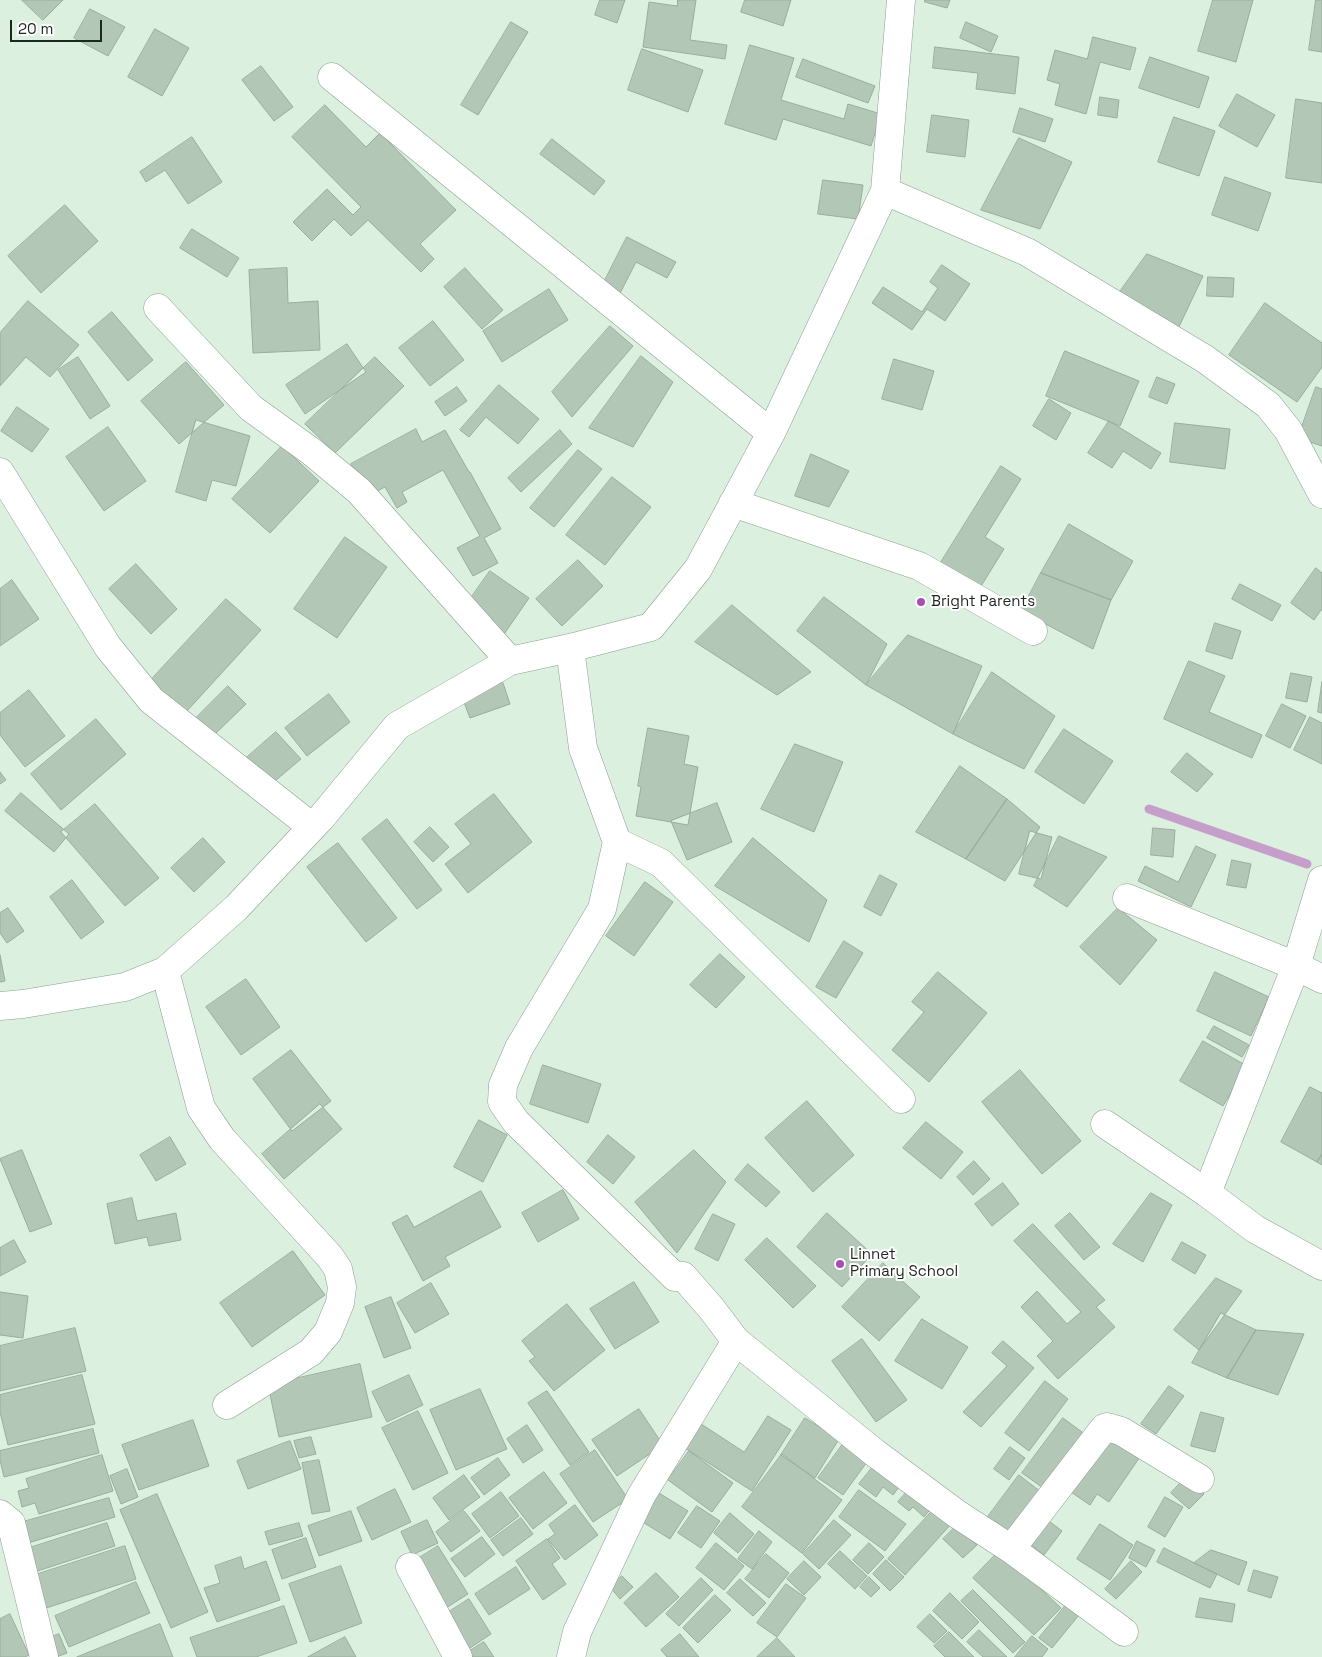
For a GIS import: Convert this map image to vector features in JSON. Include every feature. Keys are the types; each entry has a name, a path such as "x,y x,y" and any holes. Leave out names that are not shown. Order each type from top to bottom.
{"street":[{"path":"0,1006 125,987 165,971 236,908 312,828 397,726 510,661 570,648 650,627 698,569 771,433 885,191 901,0"},
{"path":"332,77 771,433"},
{"path":"885,191 1026,252 1204,359 1268,405 1288,430 1322,494"},
{"path":"158,308 250,408 312,452 358,491 510,661"},
{"path":"0,472 108,647 151,700 312,828"},
{"path":"733,503 919,566 1033,631"},
{"path":"570,648 583,748 617,842 602,909 519,1048 503,1085 502,1102 516,1122 675,1278 683,1276 736,1341 876,1453 957,1514 1012,1549 1124,1632"},
{"path":"617,842 661,863 901,1099"},
{"path":"1207,1193 1296,966 1322,880"},
{"path":"1127,898 1296,966 1322,979"},
{"path":"165,971 201,1108 222,1139 330,1257 338,1269 342,1287 340,1303 328,1332 311,1352 227,1405"},
{"path":"1105,1124 1207,1193 1255,1229 1322,1266"},
{"path":"571,1657 577,1632 641,1496 736,1341"},
{"path":"1012,1549 1104,1428 1121,1430 1200,1479"},
{"path":"0,1514 11,1523 44,1657"},
{"path":"410,1567 458,1657"}],"building":[{"path":"22,0 63,0 43,20"},
{"path":"600,0 625,0 617,23 595,15"},
{"path":"678,0 696,0 690,40 727,45 725,59 643,47 649,2 677,6"},
{"path":"745,0 791,0 783,26 741,12"},
{"path":"925,0 950,0 947,8 925,2"},
{"path":"1213,0 1253,0 1236,62 1198,51"},
{"path":"1316,0 1322,0 1322,52 1309,50"},
{"path":"90,9 125,27 108,56 74,38"},
{"path":"511,22 528,32 478,115 461,105"},
{"path":"966,22 998,36 991,52 960,38"},
{"path":"155,29 189,48 162,96 128,77"},
{"path":"1093,37 1136,48 1130,70 1100,62 1086,114 1055,105 1060,84 1047,80 1055,50 1087,59"},
{"path":"750,45 794,58 781,100 844,119 848,104 881,114 871,146 783,119 776,140 725,124"},
{"path":"935,47 1019,57 1015,94 976,89 978,73 933,68"},
{"path":"642,49 703,70 688,112 628,90"},
{"path":"1150,57 1209,77 1199,108 1139,88"},
{"path":"803,59 875,86 868,103 796,77"},
{"path":"261,66 293,107 274,121 242,80"},
{"path":"1237,94 1275,115 1257,147 1219,126"},
{"path":"1100,97 1119,100 1117,118 1098,115"},
{"path":"1296,99 1322,103 1322,183 1286,178"},
{"path":"325,105 366,147 380,133 456,210 420,244 434,259 421,272 368,220 351,236 334,219 312,241 293,222 327,189 353,215 361,207 292,137"},
{"path":"1020,108 1053,119 1045,142 1013,132"},
{"path":"932,115 969,120 965,157 927,152"},
{"path":"1174,117 1215,131 1199,176 1158,162"},
{"path":"192,137 222,182 188,204 165,170 146,182 140,172"},
{"path":"1019,138 1072,162 1040,229 981,210"},
{"path":"552,139 605,181 594,195 540,154"},
{"path":"1225,177 1271,193 1258,231 1212,215"},
{"path":"823,180 863,185 858,219 818,214"},
{"path":"65,205 98,241 41,293 8,256"},
{"path":"192,229 239,258 227,277 180,248"},
{"path":"627,237 676,262 667,278 636,262 614,305 597,296"},
{"path":"1147,254 1203,276 1177,331 1119,293"},
{"path":"942,265 970,284 945,321 927,309 912,330 872,303 883,287 922,312 938,288 930,282"},
{"path":"287,268 288,303 318,301 320,350 253,353 249,270"},
{"path":"465,268 503,310 482,329 444,287"},
{"path":"1208,277 1234,278 1233,297 1207,296"},
{"path":"549,289 568,320 502,362 483,331"},
{"path":"28,301 79,345 50,377 26,357 0,386 0,333"},
{"path":"1265,303 1322,343 1322,367 1297,402 1229,355"},
{"path":"112,312 153,360 128,381 88,332"},
{"path":"433,321 464,360 430,386 399,348"},
{"path":"610,326 633,346 572,417 552,392"},
{"path":"347,344 366,372 305,414 286,385"},
{"path":"1065,351 1139,381 1120,426 1046,396"},
{"path":"641,356 673,382 633,447 589,428"},
{"path":"78,357 110,406 90,419 58,370"},
{"path":"375,357 404,386 335,453 305,424"},
{"path":"894,359 934,371 922,410 882,399"},
{"path":"186,362 224,405 179,444 141,401"},
{"path":"1157,377 1175,384 1167,404 1149,397"},
{"path":"499,385 539,419 518,444 486,417 469,437 460,430"},
{"path":"457,387 467,401 445,416 435,402"},
{"path":"1316,387 1322,389 1322,446 1298,438"},
{"path":"1049,399 1071,413 1056,440 1033,426"},
{"path":"17,407 49,429 32,452 1,431"},
{"path":"196,420 250,436 236,486 212,480 206,501 176,492"},
{"path":"1109,421 1161,453 1151,469 1123,451 1112,468 1088,453"},
{"path":"1175,423 1230,429 1225,469 1170,462"},
{"path":"108,427 146,481 104,511 66,457"},
{"path":"416,429 422,442 445,430 501,529 484,538 498,563 473,576 457,548 480,536 443,470 402,492 407,502 397,508 385,487 368,496 351,464"},
{"path":"560,430 572,444 521,492 508,478"},
{"path":"282,446 319,481 270,533 232,499"},
{"path":"578,450 602,469 554,527 530,508"},
{"path":"811,454 849,471 829,507 795,496"},
{"path":"1001,466 1021,479 985,537 1004,549 978,591 938,567"},
{"path":"612,477 651,507 605,565 566,535"},
{"path":"1069,524 1133,561 1111,600 1041,573"},
{"path":"345,537 387,567 337,638 294,609"},
{"path":"578,560 603,586 562,626 536,599"},
{"path":"136,564 177,609 151,634 109,589"},
{"path":"1316,568 1322,573 1322,610 1314,620 1291,603"},
{"path":"490,571 529,598 500,640 461,612"},
{"path":"1041,573 1111,600 1093,649 1021,611"},
{"path":"12,580 39,619 0,646 0,589"},
{"path":"1240,584 1281,605 1272,621 1232,599"},
{"path":"824,597 887,644 866,685 797,631"},
{"path":"226,599 261,630 186,712 150,681"},
{"path":"732,605 811,672 777,695 695,642"},
{"path":"1215,623 1241,631 1232,659 1206,651"},
{"path":"908,635 982,666 953,734 866,685"},
{"path":"1189,661 1225,676 1209,712 1262,735 1252,758 1164,719"},
{"path":"992,672 1055,716 1024,769 953,734"},
{"path":"1291,673 1312,677 1307,702 1286,698"},
{"path":"1322,682 1322,713 1318,712"},
{"path":"503,683 510,704 470,718 462,697"},
{"path":"228,686 246,704 214,735 196,718"},
{"path":"29,690 65,736 25,767 0,735 0,713"},
{"path":"329,694 350,722 307,756 285,728"},
{"path":"1282,704 1306,716 1290,748 1266,736"},
{"path":"1310,717 1322,723 1322,764 1294,750"},
{"path":"96,719 126,754 61,810 31,774"},
{"path":"648,728 689,736 684,764 698,767 688,825 636,816 641,787 638,786"},
{"path":"1064,729 1113,761 1084,804 1035,772"},
{"path":"276,732 301,759 269,786 245,759"},
{"path":"795,744 843,762 814,832 761,809"},
{"path":"1187,753 1213,774 1197,792 1171,772"},
{"path":"960,766 1007,799 966,859 916,832"},
{"path":"0,772 6,780 0,784"},
{"path":"21,793 69,834 54,852 5,811"},
{"path":"494,794 532,842 468,893 445,864 471,844 455,824"},
{"path":"1007,799 1040,827 1005,881 966,859"},
{"path":"717,803 732,842 687,860 671,821"},
{"path":"95,804 159,878 125,906 61,832"},
{"path":"387,819 442,890 417,909 362,839"},
{"path":"430,827 449,847 433,862 414,842"},
{"path":"1153,828 1175,830 1173,857 1151,855"},
{"path":"1030,831 1052,837 1041,879 1019,874"},
{"path":"1059,836 1107,857 1067,907 1034,886"},
{"path":"203,838 225,862 194,892 171,868"},
{"path":"753,838 827,900 809,942 715,886"},
{"path":"338,843 397,918 366,942 307,867"},
{"path":"1196,846 1216,855 1191,907 1138,881 1145,866 1178,882"},
{"path":"1232,860 1251,864 1246,888 1227,885"},
{"path":"880,875 897,884 881,916 864,907"},
{"path":"72,880 104,922 81,939 50,897"},
{"path":"645,882 673,902 634,956 606,936"},
{"path":"8,908 24,931 7,943 0,933 0,913"},
{"path":"1118,908 1157,940 1120,985 1080,947"},
{"path":"844,941 863,953 836,998 816,987"},
{"path":"720,954 745,977 716,1008 690,985"},
{"path":"0,955 5,981 0,982"},
{"path":"938,972 987,1013 929,1082 892,1050 924,1012 912,1002"},
{"path":"1215,972 1269,997 1251,1036 1197,1011"},
{"path":"246,979 280,1027 241,1055 206,1007"},
{"path":"1214,1026 1249,1045 1242,1057 1207,1038"},
{"path":"1203,1041 1247,1066 1223,1106 1180,1081"},
{"path":"291,1050 331,1101 292,1131 253,1079"},
{"path":"543,1065 601,1084 588,1123 530,1104"},
{"path":"1020,1070 1081,1141 1042,1174 982,1102"},
{"path":"1310,1087 1322,1093 1322,1154 1317,1162 1281,1142"},
{"path":"807,1101 854,1155 813,1192 765,1138"},
{"path":"320,1104 342,1129 284,1179 262,1154"},
{"path":"479,1120 507,1135 483,1182 454,1167"},
{"path":"926,1122 963,1152 941,1179 903,1148"},
{"path":"608,1135 635,1157 613,1184 587,1162"},
{"path":"170,1137 186,1164 156,1181 140,1155"},
{"path":"22,1150 52,1224 30,1232 0,1159"},
{"path":"694,1150 726,1182 677,1253 635,1202"},
{"path":"1322,1154 1322,1165 1317,1162"},
{"path":"974,1161 990,1179 973,1195 957,1177"},
{"path":"748,1164 780,1192 766,1207 735,1180"},
{"path":"1003,1183 1019,1204 992,1226 975,1204"},
{"path":"563,1190 579,1219 538,1242 522,1213"},
{"path":"481,1191 501,1227 445,1257 450,1266 423,1281 392,1223 407,1215 414,1227"},
{"path":"1151,1193 1172,1205 1143,1262 1113,1244"},
{"path":"132,1198 137,1221 176,1213 181,1240 149,1246 147,1237 115,1244 107,1204"},
{"path":"827,1213 872,1254 842,1287 797,1247"},
{"path":"1070,1213 1100,1247 1084,1260 1055,1226"},
{"path":"713,1214 735,1224 718,1261 695,1249"},
{"path":"1033,1224 1105,1300 1096,1307 1115,1327 1058,1379 1037,1356 1053,1341 1021,1307 1037,1291 1067,1324 1081,1312 1014,1241"},
{"path":"767,1238 816,1286 793,1308 745,1260"},
{"path":"14,1240 26,1262 0,1276 0,1248"},
{"path":"1182,1242 1206,1255 1195,1274 1172,1260"},
{"path":"293,1251 325,1295 252,1347 220,1303"},
{"path":"883,1263 920,1297 879,1341 842,1307"},
{"path":"1216,1278 1242,1291 1199,1350 1174,1330"},
{"path":"634,1282 659,1322 615,1349 590,1309"},
{"path":"431,1283 449,1314 415,1333 397,1303"},
{"path":"0,1292 28,1296 23,1338 0,1335"},
{"path":"391,1297 411,1348 384,1358 365,1307"},
{"path":"567,1304 605,1350 554,1391 529,1361 535,1357 522,1341"},
{"path":"1221,1313 1256,1330 1227,1378 1192,1363"},
{"path":"922,1319 968,1347 942,1389 895,1361"},
{"path":"75,1328 86,1371 0,1391 0,1346"},
{"path":"1256,1330 1304,1334 1278,1395 1227,1378"},
{"path":"862,1339 907,1400 876,1422 832,1361"},
{"path":"1003,1341 1034,1368 981,1427 963,1412 1007,1366 992,1353"},
{"path":"360,1364 372,1417 279,1437 268,1385"},
{"path":"82,1375 95,1424 8,1445 0,1412 0,1395"},
{"path":"409,1375 423,1405 387,1422 372,1392"},
{"path":"1045,1381 1068,1399 1029,1451 1005,1433"},
{"path":"1169,1386 1184,1396 1156,1434 1141,1424"},
{"path":"480,1389 507,1449 456,1470 430,1410"},
{"path":"547,1391 589,1452 570,1465 528,1403"},
{"path":"639,1409 663,1445 617,1476 592,1440"},
{"path":"418,1411 448,1473 413,1490 382,1428"},
{"path":"1201,1412 1224,1418 1215,1452 1191,1446"},
{"path":"768,1416 791,1430 752,1491 682,1446 698,1422 744,1452"},
{"path":"805,1418 839,1439 815,1478 781,1455"},
{"path":"1063,1418 1086,1435 1046,1490 1022,1473"},
{"path":"193,1420 209,1466 139,1490 122,1445"},
{"path":"527,1425 543,1450 523,1463 507,1439"},
{"path":"93,1429 99,1453 4,1477 0,1451"},
{"path":"1107,1433 1142,1454 1109,1502 1097,1494 1090,1505 1068,1490"},
{"path":"311,1437 316,1454 299,1458 294,1441"},
{"path":"290,1441 301,1469 248,1489 237,1461"},
{"path":"843,1444 867,1462 843,1495 818,1478"},
{"path":"1010,1447 1025,1458 1009,1480 994,1469"},
{"path":"595,1450 628,1499 593,1522 560,1474"},
{"path":"689,1451 733,1483 712,1512 668,1480"},
{"path":"782,1454 842,1500 802,1553 742,1507"},
{"path":"102,1455 113,1491 39,1514 35,1503 22,1507 18,1491 29,1488 26,1479"},
{"path":"498,1458 510,1475 484,1495 471,1478"},
{"path":"319,1460 330,1511 312,1514 302,1463"},
{"path":"876,1463 902,1483 893,1495 883,1487 876,1497 859,1484"},
{"path":"127,1469 138,1497 121,1504 110,1476"},
{"path":"544,1472 567,1503 533,1529 509,1498"},
{"path":"464,1475 480,1497 449,1520 433,1498"},
{"path":"1019,1475 1041,1492 1007,1539 984,1522"},
{"path":"1186,1477 1204,1494 1189,1509 1171,1493"},
{"path":"911,1487 933,1506 924,1517 913,1507 909,1511 898,1502"},
{"path":"395,1489 411,1522 372,1540 357,1508"},
{"path":"859,1490 906,1524 885,1551 839,1517"},
{"path":"501,1492 519,1516 490,1538 472,1514"},
{"path":"659,1493 688,1511 670,1539 641,1521"},
{"path":"157,1494 208,1612 171,1628 120,1510"},
{"path":"1165,1497 1183,1507 1165,1537 1148,1527"},
{"path":"109,1498 115,1517 18,1546 12,1525"},
{"path":"575,1505 598,1535 565,1560 548,1539 555,1534 549,1525"},
{"path":"697,1506 720,1521 701,1548 678,1533"},
{"path":"935,1508 952,1523 905,1575 888,1559"},
{"path":"351,1511 362,1541 319,1556 308,1526"},
{"path":"464,1511 480,1531 451,1552 436,1532"},
{"path":"730,1513 754,1534 738,1553 714,1533"},
{"path":"521,1518 533,1534 503,1556 491,1540"},
{"path":"1045,1518 1062,1531 1044,1555 1026,1541"},
{"path":"427,1520 438,1543 412,1555 401,1532"},
{"path":"834,1520 851,1535 819,1569 803,1554"},
{"path":"107,1523 115,1546 28,1574 20,1551"},
{"path":"299,1523 303,1536 269,1545 265,1532"},
{"path":"1100,1524 1133,1545 1110,1580 1077,1559"},
{"path":"956,1526 977,1545 963,1558 943,1539"},
{"path":"759,1531 772,1542 752,1569 738,1559"},
{"path":"482,1537 495,1554 465,1577 451,1559"},
{"path":"306,1538 316,1567 282,1579 272,1550"},
{"path":"547,1539 560,1558 552,1564 566,1584 543,1600 516,1561"},
{"path":"1137,1541 1155,1550 1146,1567 1129,1558"},
{"path":"716,1543 744,1566 724,1590 696,1568"},
{"path":"869,1543 884,1557 868,1574 853,1560"},
{"path":"125,1546 136,1579 43,1609 32,1576"},
{"path":"438,1546 468,1594 446,1608 416,1560"},
{"path":"1164,1548 1217,1574 1210,1588 1157,1562"},
{"path":"1000,1550 1061,1608 1034,1635 973,1578"},
{"path":"1211,1550 1247,1562 1239,1585 1194,1563"},
{"path":"840,1551 867,1576 855,1589 828,1564"},
{"path":"766,1554 789,1573 769,1598 745,1579"},
{"path":"241,1557 244,1569 266,1561 280,1600 217,1622 204,1588 220,1583 215,1566"},
{"path":"886,1560 904,1577 890,1591 873,1574"},
{"path":"804,1561 821,1577 804,1595 787,1579"},
{"path":"1131,1561 1142,1572 1116,1599 1105,1589"},
{"path":"341,1566 362,1623 310,1642 289,1584"},
{"path":"516,1567 530,1589 489,1615 475,1594"},
{"path":"1254,1570 1278,1577 1271,1598 1248,1591"},
{"path":"656,1573 679,1597 646,1627 624,1603"},
{"path":"622,1576 633,1587 620,1599 610,1587"},
{"path":"869,1577 880,1588 871,1597 860,1587"},
{"path":"701,1578 713,1590 679,1626 666,1614"},
{"path":"740,1579 766,1603 753,1616 727,1593"},
{"path":"136,1582 150,1613 69,1647 55,1616"},
{"path":"786,1584 806,1598 777,1637 757,1623"},
{"path":"973,1590 1025,1642 1013,1653 961,1601"},
{"path":"950,1593 979,1622 962,1639 933,1611"},
{"path":"715,1595 731,1610 698,1643 683,1628"},
{"path":"1200,1598 1235,1604 1232,1622 1196,1617"},
{"path":"469,1599 491,1634 467,1650 444,1615"},
{"path":"1066,1605 1079,1615 1052,1648 1039,1638"},
{"path":"284,1606 297,1643 256,1657 197,1657 190,1638"},
{"path":"10,1614 29,1655 25,1657 0,1657 0,1619"},
{"path":"930,1614 947,1631 934,1643 917,1627"},
{"path":"160,1624 173,1657 77,1657"},
{"path":"979,1630 1007,1657 983,1657 967,1642"},
{"path":"949,1632 974,1657 945,1657 934,1646"},
{"path":"59,1634 67,1653 56,1657 45,1640"},
{"path":"680,1634 699,1657 667,1657 661,1650"},
{"path":"1032,1636 1048,1649 1042,1657 1015,1657"},
{"path":"345,1637 356,1657 308,1657"},
{"path":"777,1638 795,1657 757,1657"},
{"path":"484,1642 494,1657 467,1657 465,1654"}],"waterway":[{"path":"1149,809 1307,864"}],"place":[{"name":"Bright Parents","path":"921,602"},
{"name":"Linnet Primary School","path":"840,1264"}]}
